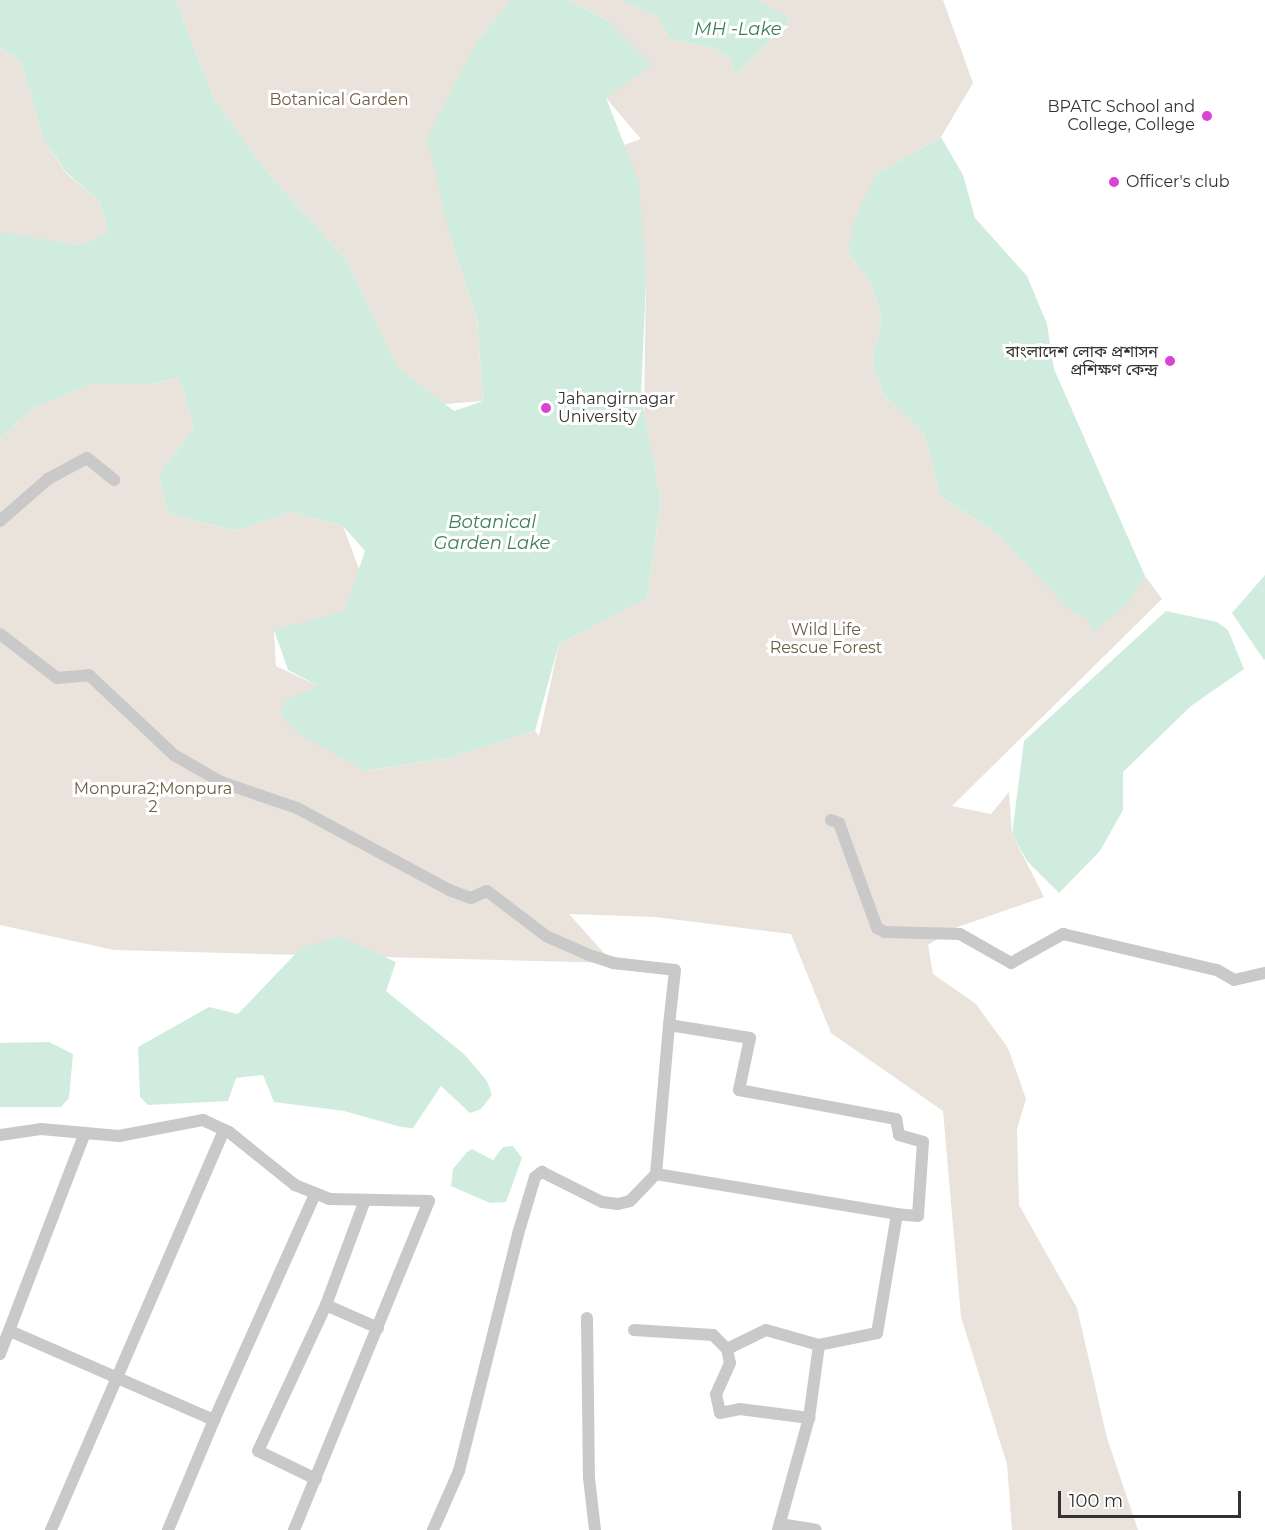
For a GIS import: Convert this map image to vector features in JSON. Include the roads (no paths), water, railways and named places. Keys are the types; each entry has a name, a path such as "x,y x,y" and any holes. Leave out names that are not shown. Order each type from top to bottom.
{"street":[{"path":"0,521 48,479 87,458 114,480"},
{"path":"0,634 57,678 88,675 174,755 221,782 297,808 449,890 471,898 487,891 546,936 589,955 613,963 675,970 656,1174 630,1201 618,1204 602,1202 542,1172 535,1178 459,1470 433,1530"},
{"path":"831,820 839,824 877,928 885,932 960,934 1011,963 1063,934 1217,970 1234,980 1265,972"},
{"path":"656,1174 897,1214 918,1215 923,1142 899,1135 896,1119 739,1090 750,1038 669,1025"},
{"path":"0,1135 41,1129 119,1136 203,1120 224,1130 295,1185 315,1194 365,1200 429,1201 294,1530"},
{"path":"51,1530 224,1130"},
{"path":"0,1354 85,1133"},
{"path":"168,1530 214,1420 315,1194"},
{"path":"316,1479 258,1451 326,1305 365,1200"},
{"path":"727,1348 766,1330 819,1345 877,1333 897,1214"},
{"path":"326,1305 378,1328"},
{"path":"587,1318 596,1530"},
{"path":"634,1330 713,1335 727,1348 730,1363 716,1394 720,1413 740,1409 809,1418"},
{"path":"9,1331 214,1420"},
{"path":"816,1530 779,1527 809,1418 819,1345"}],"water":[{"name":"Botanical Garden Lake","path":"0,0 176,0 214,99 269,174 347,261 397,366 454,411 483,401 477,320 448,230 427,137 478,40 511,0 569,0 608,21 652,65 606,98 639,182 646,282 641,397 661,499 647,598 559,644 535,731 448,758 364,771 298,733 279,712 286,700 318,686 288,670 274,630 344,611 365,551 343,526 291,512 235,531 167,513 159,474 194,428 179,378 151,384 91,384 32,409 0,439 0,232 81,245 108,232 99,201 66,172 43,139 21,61 0,48"},
{"name":"MH -Lake","path":"620,0 758,0 791,19 735,75 731,60 715,49 670,39 658,17"},
{"path":"941,137 963,175 975,218 1027,276 1047,324 1054,369 1145,576 1129,602 1092,633 1088,619 1072,612 996,533 940,496 925,435 883,394 872,362 882,318 870,281 848,253 854,221 875,175"},
{"path":"1265,575 1265,659 1264,660 1232,613"},
{"path":"1166,611 1217,622 1228,630 1244,669 1191,706 1123,772 1123,810 1100,851 1059,893 1027,861 1012,834 1024,741"},
{"path":"341,937 396,962 386,991 464,1054 487,1081 492,1095 481,1109 470,1113 441,1086 413,1128 401,1127 344,1111 274,1102 263,1075 236,1078 228,1101 148,1105 140,1097 138,1047 209,1007 238,1014 302,947"},
{"path":"49,1042 73,1054 69,1098 61,1107 0,1107 0,1043"},
{"path":"513,1146 522,1158 506,1202 490,1203 451,1186 453,1169 467,1152 472,1149 493,1160 503,1147"}],"place":[{"name":"BPATC School and College, College","path":"1207,116"},
{"name":"Officer's club","path":"1114,182"},
{"name":"বাংলাদেশ লোক প্রশাসন প্রশিক্ষণ কেন্দ্র","path":"1170,361"},
{"name":"Jahangirnagar University","path":"546,408"}],"park label":[{"name":"Botanical Garden","path":"339,100"},
{"name":"Wild Life Rescue Forest","path":"826,639"},
{"name":"Monpura2;Monpura 2","path":"153,798"}]}
